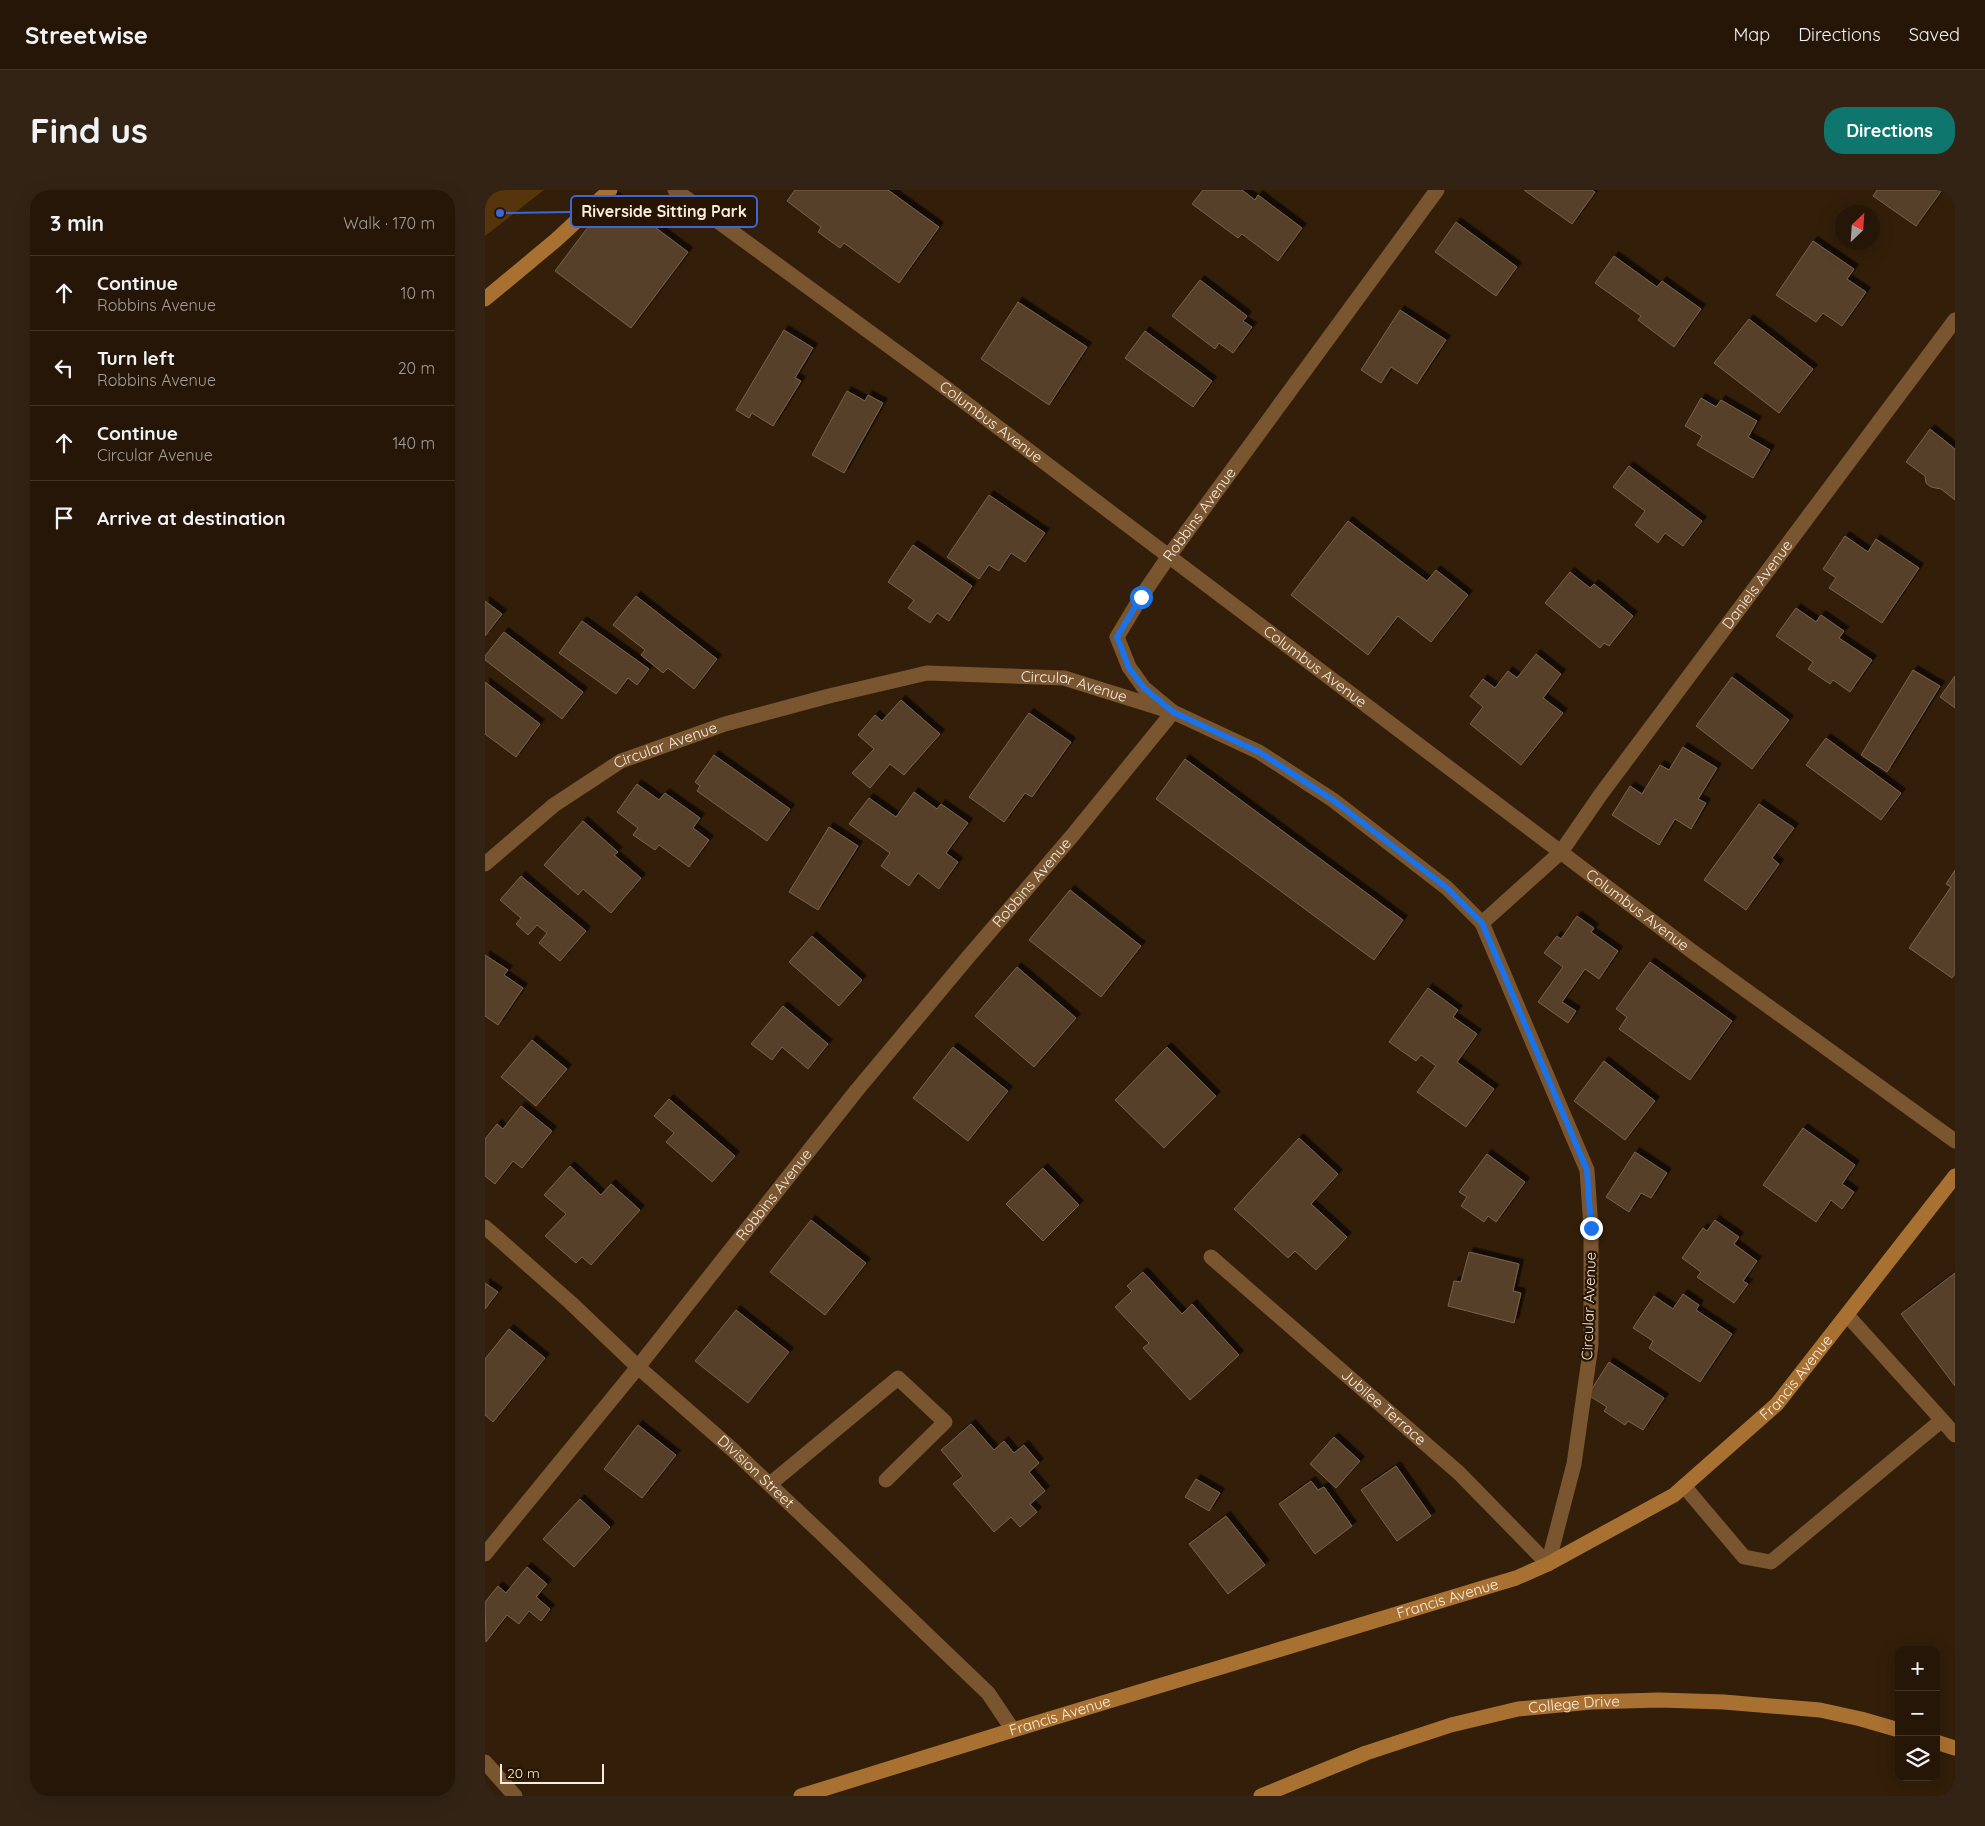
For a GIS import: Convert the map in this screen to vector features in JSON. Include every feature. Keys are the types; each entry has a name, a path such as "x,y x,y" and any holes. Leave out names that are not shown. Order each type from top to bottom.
{"street":[{"path":"485,299 556,240 610,190"},
{"name":"Columbus Avenue","path":"675,190 938,382 1693,952 1955,1141"},
{"name":"Robbins Avenue","path":"485,1554 638,1367 857,1090 1072,836 1173,712 1144,688 1129,668 1117,637 1169,556 1437,190"},
{"name":"Daniels Avenue","path":"1482,923 1561,852 1601,794 1955,320"},
{"name":"Circular Avenue","path":"485,864 554,805 621,760 725,724 829,696 927,673 1064,678 1173,712 1259,752 1333,800 1447,888 1482,923 1587,1170 1591,1228 1591,1345 1574,1464 1548,1564"},
{"name":"Francis Avenue","path":"801,1796 1013,1730 1471,1593 1517,1578 1548,1564 1674,1495 1777,1404 1955,1176"},
{"name":"Division Street","path":"485,1227 571,1303 638,1367 770,1484 988,1693 1013,1730"},
{"name":"Jubilee Terrace","path":"1211,1257 1459,1472 1548,1564"},
{"path":"1847,1315 1955,1435"},
{"path":"770,1484 898,1378 945,1422 886,1480"},
{"path":"1684,1486 1744,1557 1771,1562 1942,1420"},
{"name":"College Drive","path":"1261,1796 1366,1752 1451,1726 1518,1709 1591,1702 1659,1700 1724,1702 1820,1710 1895,1729"},
{"path":"1940,1743 1955,1748"},
{"path":"485,1762 515,1796"}],"shaded area":[{"path":"485,190 544,190 485,236"}],"building":[{"path":"795,190 888,190 939,227 899,283 844,243 840,248 818,232 821,227 787,201"},
{"path":"1203,190 1242,190 1255,200 1258,195 1302,228 1278,261 1242,234 1238,238 1192,204"},
{"path":"1524,190 1592,190 1595,192 1572,224"},
{"path":"1877,190 1942,190 1916,226 1873,196"},
{"path":"612,195 688,252 631,328 555,271"},
{"path":"1456,222 1517,267 1496,296 1435,252"},
{"path":"1813,241 1854,269 1847,279 1866,292 1842,326 1823,313 1816,322 1776,295"},
{"path":"1614,256 1657,287 1662,281 1701,309 1674,347 1638,320 1641,316 1595,283"},
{"path":"1200,280 1247,316 1243,321 1252,327 1233,353 1219,343 1215,349 1172,316"},
{"path":"1018,302 1087,347 1049,405 981,359"},
{"path":"1400,310 1446,340 1417,384 1391,367 1381,383 1361,370"},
{"path":"1749,319 1813,369 1779,413 1714,363"},
{"path":"784,330 813,348 795,378 801,381 773,426 752,413 749,418 736,410"},
{"path":"1145,331 1212,381 1193,407 1125,358"},
{"path":"847,391 865,401 868,395 883,403 844,473 812,455"},
{"path":"1701,398 1716,407 1721,400 1757,421 1748,437 1770,450 1753,478 1697,445 1702,436 1685,426"},
{"path":"1930,429 1955,449 1955,500 1941,489 1931,487 1926,483 1925,476 1906,462"},
{"path":"1629,466 1702,521 1683,546 1665,533 1658,543 1635,525 1645,511 1613,487"},
{"path":"989,495 1045,533 1025,562 1011,553 999,571 989,565 979,579 947,557"},
{"path":"1348,521 1427,581 1436,570 1468,595 1431,642 1398,616 1368,655 1291,595"},
{"path":"1845,536 1868,552 1876,539 1919,568 1882,623 1829,588 1836,578 1823,569"},
{"path":"913,545 972,586 949,621 937,613 930,623 908,608 914,600 888,582"},
{"path":"1570,572 1590,588 1594,584 1633,616 1609,646 1604,643 1600,648 1545,603"},
{"path":"636,596 717,659 694,689 668,668 663,673 641,655 645,650 613,625"},
{"path":"485,601 502,614 485,636"},
{"path":"1796,608 1816,622 1821,615 1844,631 1839,638 1872,660 1850,692 1833,680 1830,684 1808,669 1813,662 1776,636"},
{"path":"582,621 649,669 637,685 628,678 616,694 559,653"},
{"path":"504,632 583,692 562,719 485,660 485,656"},
{"path":"1536,654 1561,674 1543,698 1563,713 1521,765 1470,724 1483,707 1470,696 1483,679 1495,688 1508,671 1517,678"},
{"path":"1913,670 1940,686 1887,772 1861,755"},
{"path":"1955,676 1955,708 1940,697"},
{"path":"1732,677 1789,720 1752,769 1696,726"},
{"path":"485,682 540,724 516,757 485,734"},
{"path":"901,700 940,734 904,775 890,764 870,788 852,773 874,749 858,735 875,715 882,721"},
{"path":"1029,713 1071,742 1032,797 1025,793 1004,822 969,797"},
{"path":"1826,738 1901,793 1881,820 1806,765"},
{"path":"1683,747 1717,768 1698,799 1706,803 1691,829 1675,819 1659,845 1612,815 1630,786 1642,794 1660,765 1669,770"},
{"path":"714,755 790,809 767,841 697,791 700,786 695,782"},
{"path":"1185,759 1403,920 1374,960 1156,799"},
{"path":"637,784 659,800 665,793 700,818 693,828 709,840 689,867 659,845 655,850 633,835 638,828 617,812"},
{"path":"914,792 937,809 941,804 968,823 946,853 958,862 939,889 918,873 909,886 881,866 890,853 849,824 869,798 896,817"},
{"path":"1759,804 1794,828 1772,858 1779,864 1746,910 1704,880"},
{"path":"583,821 618,852 614,855 641,878 611,913 583,889 578,895 544,865"},
{"path":"829,827 858,846 818,910 789,892"},
{"path":"1955,870 1955,974 1952,978 1909,948 1951,887 1946,884"},
{"path":"521,876 586,931 560,961 539,943 547,933 537,925 528,935 516,924 521,918 500,900"},
{"path":"1070,890 1141,946 1101,997 1029,940"},
{"path":"1577,916 1594,928 1591,932 1618,951 1599,979 1585,969 1562,1002 1576,1011 1568,1023 1538,1002 1563,967 1544,953 1557,936 1561,939"},
{"path":"812,936 862,980 839,1006 789,962"},
{"path":"485,955 508,970 504,975 523,988 498,1025 485,1016"},
{"path":"1650,962 1732,1021 1690,1080 1619,1029 1627,1017 1616,1009"},
{"path":"1017,967 1076,1018 1034,1067 975,1016"},
{"path":"1428,988 1458,1010 1453,1017 1477,1034 1457,1062 1494,1089 1466,1127 1417,1092 1436,1066 1421,1055 1416,1061 1389,1042"},
{"path":"783,1006 828,1044 808,1069 782,1047 772,1060 751,1044"},
{"path":"532,1040 567,1069 536,1106 501,1077"},
{"path":"953,1047 1008,1091 968,1141 913,1098"},
{"path":"1167,1047 1216,1096 1164,1148 1115,1100"},
{"path":"1604,1061 1655,1101 1625,1140 1574,1101"},
{"path":"669,1099 735,1156 712,1182 666,1142 674,1133 654,1116"},
{"path":"521,1106 552,1131 522,1168 513,1161 495,1184 485,1176 485,1139 497,1124 503,1129"},
{"path":"1803,1128 1855,1165 1842,1184 1854,1192 1842,1209 1831,1200 1816,1222 1763,1185"},
{"path":"1299,1138 1338,1174 1311,1204 1347,1237 1316,1270 1295,1251 1288,1258 1234,1209"},
{"path":"1635,1152 1667,1173 1651,1198 1641,1193 1629,1212 1606,1197"},
{"path":"1487,1154 1525,1182 1496,1222 1488,1216 1484,1222 1461,1206 1467,1197 1459,1192"},
{"path":"570,1166 601,1195 611,1184 640,1210 591,1265 582,1257 576,1263 545,1236 566,1214 544,1195"},
{"path":"1043,1168 1079,1205 1043,1241 1006,1204"},
{"path":"811,1220 866,1263 825,1315 770,1272"},
{"path":"1715,1220 1739,1237 1734,1244 1757,1261 1743,1281 1748,1284 1734,1303 1697,1277 1701,1272 1682,1258 1703,1228 1707,1231"},
{"path":"1469,1252 1519,1264 1513,1291 1521,1293 1514,1323 1448,1306 1454,1281 1461,1282"},
{"path":"1143,1272 1182,1314 1192,1304 1239,1355 1190,1400 1143,1348 1149,1343 1115,1307 1132,1291 1127,1286"},
{"path":"1955,1273 1955,1386 1901,1314"},
{"path":"485,1283 498,1292 485,1309"},
{"path":"1683,1294 1699,1305 1696,1310 1732,1334 1700,1382 1649,1348 1653,1341 1633,1328 1654,1296 1673,1309"},
{"path":"736,1310 789,1352 748,1403 695,1361"},
{"path":"509,1329 545,1358 493,1422 485,1415 485,1359"},
{"path":"1609,1362 1664,1398 1643,1430 1628,1421 1625,1425 1604,1411 1607,1407 1588,1395"},
{"path":"971,1424 994,1450 1004,1441 1014,1453 1024,1445 1039,1463 1029,1472 1045,1491 1030,1504 1037,1512 1020,1527 1011,1517 994,1532 953,1484 963,1476 941,1450"},
{"path":"638,1425 676,1455 642,1498 604,1469"},
{"path":"1334,1437 1360,1461 1336,1488 1310,1464"},
{"path":"1396,1466 1431,1516 1397,1541 1361,1490"},
{"path":"1196,1479 1220,1493 1209,1511 1185,1497"},
{"path":"1311,1481 1318,1490 1324,1487 1352,1526 1315,1554 1279,1504"},
{"path":"580,1499 610,1527 574,1567 543,1539"},
{"path":"1226,1516 1265,1565 1228,1594 1189,1544"},
{"path":"527,1567 547,1584 536,1597 550,1609 541,1621 529,1611 519,1624 507,1615 486,1642 485,1602 498,1586 506,1593"}],"place":[{"name":"Riverside Sitting Park","path":"500,213"}],"route":[{"path":"1141,597 1117,637 1129,668 1144,688 1173,712 1259,752 1333,800 1447,888 1482,923 1531,1034 1587,1170 1591,1228"}]}
